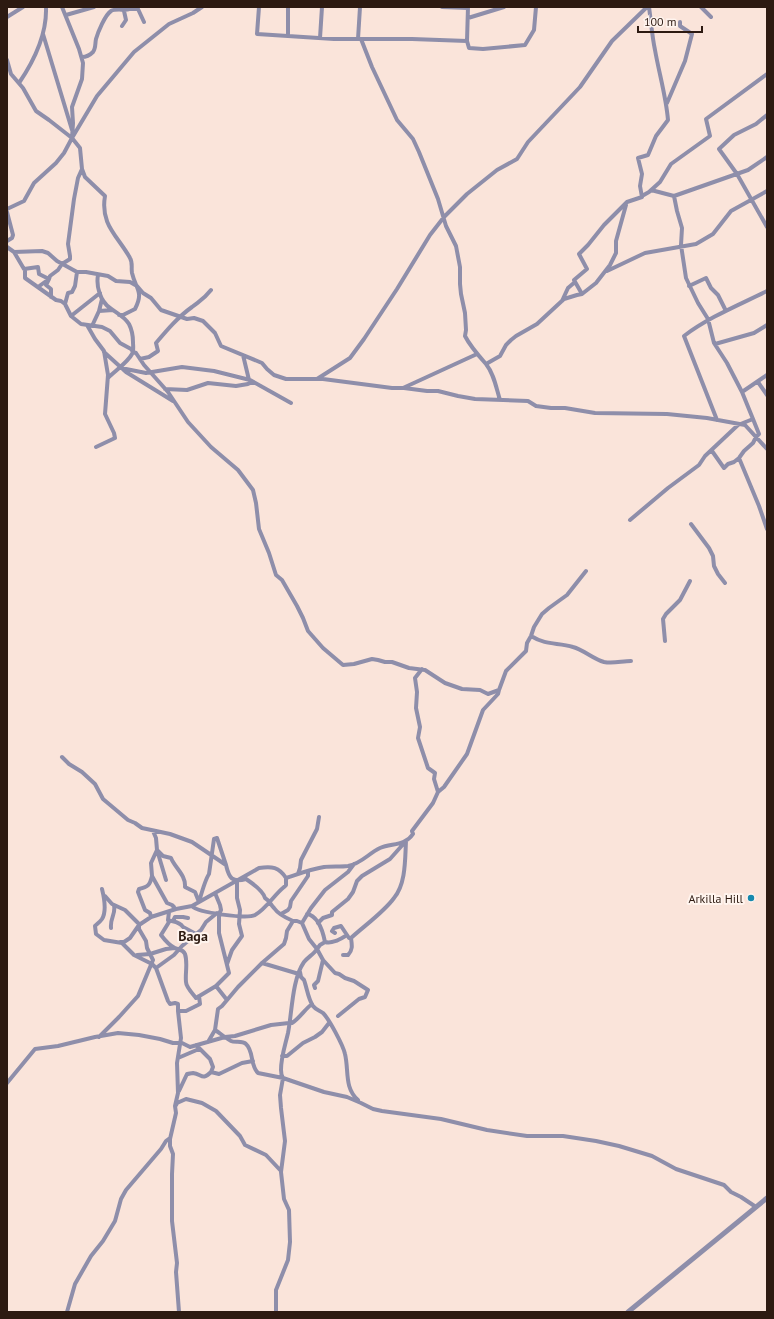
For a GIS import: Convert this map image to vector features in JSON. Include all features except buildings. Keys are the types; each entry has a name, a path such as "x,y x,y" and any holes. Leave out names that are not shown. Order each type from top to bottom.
{"street":[{"path":"7,17 23,7"},
{"path":"19,83 35,56 43,34 46,7"},
{"path":"62,7 82,57 82,79 72,107 72,136"},
{"path":"66,15 94,7"},
{"path":"7,208 24,200 34,183 56,164 69,145 72,136 97,96 134,52 169,24 193,13 202,7"},
{"path":"259,7 257,34 320,38 467,41"},
{"path":"288,7 288,36"},
{"path":"320,38 322,7"},
{"path":"360,7 359,39 397,120 413,139 420,152 456,246 465,313 465,336 486,364 494,378 500,400"},
{"path":"442,7 468,8 467,41 470,48 483,49 525,45 534,30 536,7"},
{"path":"468,18 504,7"},
{"path":"642,196 640,186 642,174 638,158 648,155 656,136 668,120 667,103 656,55 648,7"},
{"path":"317,379 350,358 397,289 430,235 444,217 467,194 497,170 517,159 528,142 580,87 612,41 648,7"},
{"path":"701,7 711,17"},
{"path":"82,57 92,53 100,29 110,9 124,11 131,8 138,9 144,22"},
{"path":"122,26 126,20 124,11"},
{"path":"667,103 685,61 692,34 680,26 680,22"},
{"path":"43,34 72,136 80,148 82,169 85,177 105,196 104,207 109,226 131,260 132,274 140,295 135,309 120,315"},
{"path":"7,60 11,74 23,88 36,111 72,136"},
{"path":"562,301 568,288 575,282 574,280 587,269 579,254 604,225 627,202 642,197 660,182 671,164 710,136 706,119 767,74"},
{"path":"767,115 756,124 734,135 719,149 737,174 767,226"},
{"path":"651,190 674,196 748,170 767,157"},
{"path":"51,297 51,289 46,285 50,276 58,270 62,264 70,259 68,244 74,199 78,178 82,169"},
{"path":"607,271 645,253 696,244 713,234 731,211 767,191"},
{"path":"674,196 682,228 681,247 686,278 708,321 715,344 742,392 759,434 753,443 744,451 740,458 728,464 724,468 712,451"},
{"path":"486,364 500,356 506,345 516,336 537,324 562,301 575,295 582,294 596,283 607,271 616,253 616,241 627,202"},
{"path":"7,212 13,235 12,238 7,241"},
{"path":"7,247 14,252 25,269 25,278 51,297 65,304 71,316 81,324 102,327 110,331 120,343 136,353 175,402 188,422 211,447 238,470 253,490 259,530 269,553 276,575 282,580 297,606 308,630 323,648 343,665 354,664 372,659 392,662 409,668 428,671 445,683 462,689 480,690 488,694 499,690"},
{"path":"14,252 42,251 48,253 62,264 77,272 108,276 116,282 130,282 151,298 162,310 187,319 194,318 203,321 215,333 221,346 262,363 272,373 286,379 317,379 392,388 427,391 438,390 475,399 528,401 536,406 578,409 595,413 667,414 693,416 746,425 767,449"},
{"path":"25,269 38,267 39,274 49,279"},
{"path":"65,304 68,293 72,292 75,286 77,272"},
{"path":"98,275 97,280 102,299 109,308 120,315 129,324 132,333 133,352 127,361 108,378"},
{"path":"689,286 706,278 710,288 718,295 726,311"},
{"path":"38,287 49,279"},
{"path":"575,282 582,294"},
{"path":"140,359 158,351 156,343 192,306 205,298 211,290"},
{"path":"717,420 684,336 693,329 767,290"},
{"path":"71,316 100,293"},
{"path":"92,326 99,311 102,299"},
{"path":"99,311 113,310"},
{"path":"87,325 104,351 120,367 175,402"},
{"path":"715,344 754,333 767,325"},
{"path":"96,447 115,438 105,414 108,378 104,351"},
{"path":"401,388 477,354"},
{"path":"243,355 251,381"},
{"path":"120,367 146,373 182,367 214,371 251,381 291,403"},
{"path":"742,392 767,375"},
{"path":"165,389 187,390 208,383 236,386 248,384 251,381"},
{"path":"758,382 767,395"},
{"path":"630,520 668,488 699,465 705,456 712,451 738,424 753,419"},
{"path":"740,458 767,529"},
{"path":"691,524 711,552 714,566 725,583"},
{"path":"318,923 323,918 332,915 332,912 348,899 353,892 357,881 362,876 390,859 413,834 412,831 433,803 438,792 444,787 467,754 483,710 498,694 506,671 526,651 527,643 542,614 567,595 586,571"},
{"path":"665,640 663,619 680,600 690,581"},
{"path":"531,636 548,643 574,647 602,661 611,663 631,661"},
{"path":"422,670 415,678 417,692 416,708 420,727 418,738 428,768 435,773 434,779 438,792"},
{"path":"62,757 95,784 103,799 124,817 142,828 170,834 186,840 226,865"},
{"path":"298,874 301,860 317,829 319,817"},
{"path":"153,831 166,880"},
{"path":"199,902 209,874 214,839 217,838 229,876 238,881 246,879 264,894 265,898 269,900 273,908 281,914 302,923 309,938 323,960 335,973 360,984 368,990 365,997 359,999 338,1016"},
{"path":"286,878 323,867 349,866 380,848 406,841"},
{"path":"276,1312 276,1290 288,1260 290,1242 289,1210 284,1199 281,1172 285,1141 280,1095 284,1078 281,1074 282,1056 290,1022 292,1000 299,973 304,962 320,945 325,942 328,943 349,937 395,898 403,875 406,841"},
{"path":"151,917 150,913 145,910 138,892 139,889 148,886 150,883 152,876 151,863 157,850"},
{"path":"157,850 163,856 171,858 173,864 178,867 184,879 185,887 194,892 199,902"},
{"path":"302,923 325,890 350,870 354,864"},
{"path":"98,1037 120,1017 138,996 152,964 153,958 147,948 146,941 139,929 139,925 125,910 114,905 106,898 102,889 104,898 104,916 96,925 96,934 102,939 124,942 130,938 139,925 151,917 192,906 259,868 273,868 281,871 286,878 286,885 269,900 267,905 256,914 250,916 224,916 196,909 192,906"},
{"path":"281,914 290,907 291,901 308,876 308,872"},
{"path":"152,876 167,903 174,907 173,910"},
{"path":"227,964 232,950 242,936 239,924 240,915 237,898 238,881"},
{"path":"134,955 150,954 166,949 180,949 201,930 206,922 218,914 221,910 215,893"},
{"path":"111,928 111,920 115,911 114,905"},
{"path":"168,912 170,920"},
{"path":"180,949 185,955 187,968 186,983 194,996 196,998 216,986 229,973 219,933 218,914"},
{"path":"307,914 311,915 318,923 323,932 325,942"},
{"path":"208,1042 215,1030 218,1009 262,962 284,944 287,931 295,921 307,914"},
{"path":"175,950 161,935 170,920 175,917 188,918"},
{"path":"170,920 175,920 182,925 182,927 196,934"},
{"path":"334,933 332,931 334,928 341,926 349,937 352,947 351,952 348,955 343,955"},
{"path":"120,942 134,955 152,964 156,968 168,1002 170,1004 178,1004 181,1038 176,1063 178,1093"},
{"path":"156,968 175,950"},
{"path":"315,988 314,985 318,981 323,960"},
{"path":"262,962 299,973"},
{"path":"299,973 312,1004 322,1013 334,1030 345,1053 348,1084 353,1096 361,1103"},
{"path":"216,986 227,1000"},
{"path":"178,1011 186,1011 200,1004 200,996"},
{"path":"178,1058 208,1042 235,1036 271,1025 292,1023 312,1004"},
{"path":"282,1056 287,1056 303,1043 315,1037 322,1032 329,1023"},
{"path":"215,1030 232,1041 247,1044 258,1073 284,1078 382,1111 441,1119 487,1130 519,1135 563,1136 620,1146 652,1156 676,1169 724,1185 731,1192 742,1197 756,1207"},
{"path":"7,1083 35,1048 58,1046 118,1033 139,1035 174,1043 180,1042 190,1047 198,1047 210,1059 213,1067 207,1076 202,1077 194,1073 187,1074 178,1093 175,1106 175,1120 170,1138 170,1146 173,1154 172,1221 177,1263 176,1272 179,1312"},
{"path":"211,1072 219,1074 253,1061"},
{"path":"175,1106 177,1103 186,1099 202,1103 216,1111 240,1136 245,1145 266,1155 281,1172"},
{"path":"67,1312 75,1284 91,1256 103,1241 115,1221 121,1200 126,1190 170,1138"},
{"path":"628,1312 767,1198"}],"place":[{"name":"Arkilla Hill","path":"751,898"}],"district":[{"name":"Baga","path":"193,936"}]}
